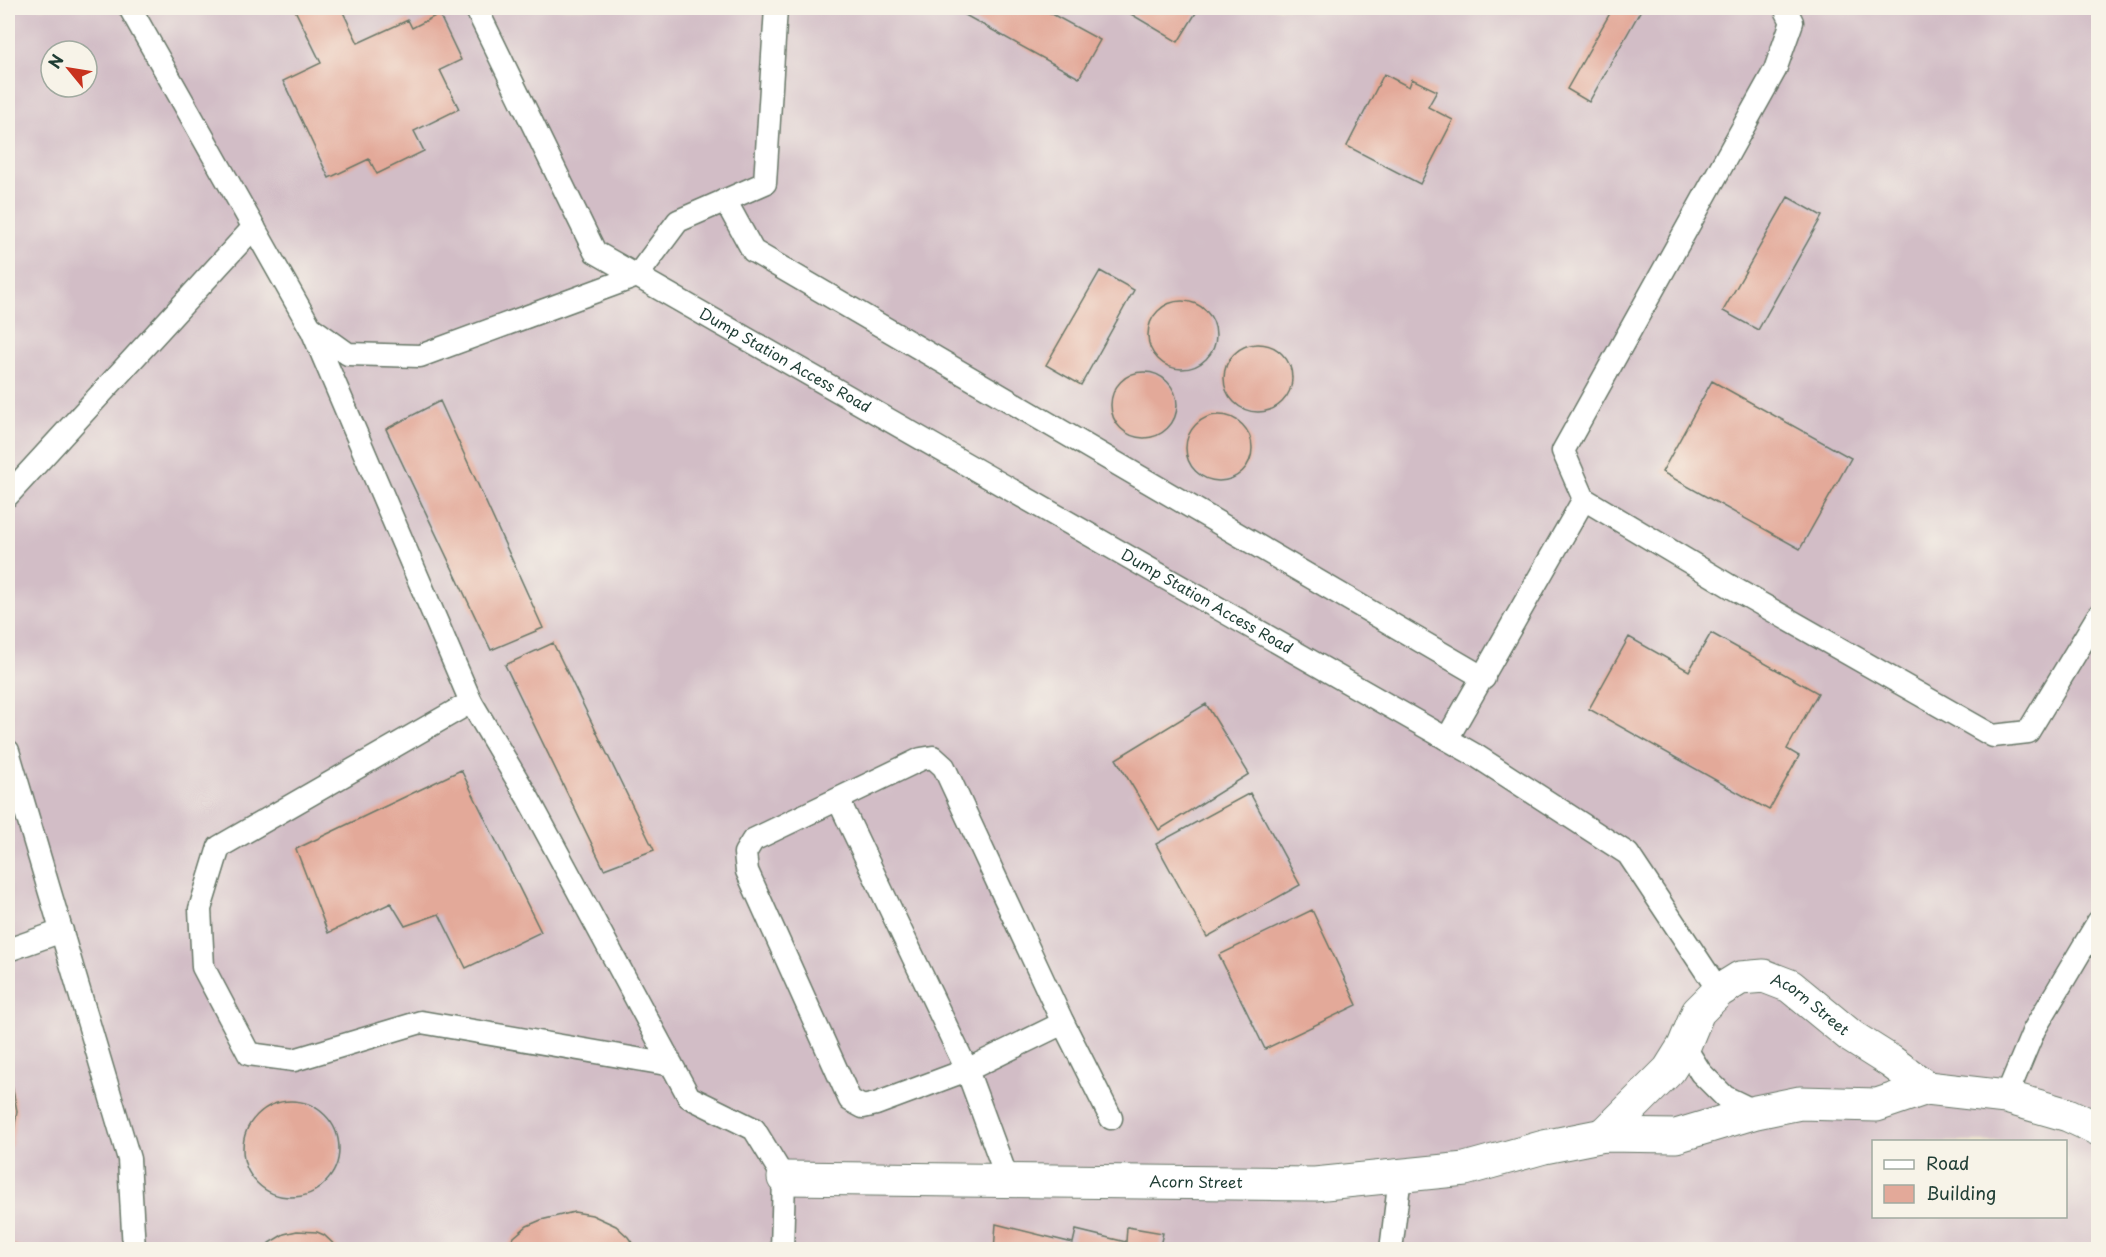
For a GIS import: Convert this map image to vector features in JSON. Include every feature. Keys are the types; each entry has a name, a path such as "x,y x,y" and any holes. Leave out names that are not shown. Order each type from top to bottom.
{"street":[{"name":"Acorn Street","path":"1604,1135 1669,1070 1684,1046 1698,1011 1719,991 1740,978 1764,976 1790,986 1852,1036 1927,1088"},
{"name":"Acorn Street","path":"784,1178 1316,1185 1465,1169 1544,1147 1604,1135 1676,1136 1756,1112 1800,1103 1877,1105 1927,1088 2006,1097 2068,1115 2098,1129"}],"lane":[{"path":"130,8 310,327 471,702 528,798 689,1097 754,1129 784,1178 783,1250"},
{"name":"Dump Station Access Road","path":"476,8 594,252 1475,755 1628,854 1719,991"},
{"path":"310,327 348,354 420,356 637,276 678,221 765,183 776,8"},
{"path":"1785,8 1792,22 1775,70 1563,451 1584,500 1993,736 2028,732 2098,616"},
{"path":"726,200 753,251 1484,678"},
{"path":"8,495 254,227"},
{"path":"1447,739 1584,500"},
{"path":"471,702 219,848 200,909 203,967 249,1054 294,1060 421,1022 672,1065"},
{"path":"8,751 129,1159 134,1250"},
{"path":"1063,1023 967,1070 863,1107 850,1100 747,871 745,852 753,840 921,759 933,757 944,767 1063,1023 1111,1118"},
{"path":"838,799 967,1070 1008,1181"},
{"path":"2006,1097 2034,1030 2098,922"},
{"path":"8,950 62,931"},
{"path":"1684,1046 1701,1073 1725,1097 1756,1112"},
{"path":"1390,1250 1400,1176"}],"shaded area":[{"path":"8,8 2098,8 2098,1249 8,1249"}],"building":[{"path":"294,8 341,8 358,43 408,20 412,28 439,14 461,60 440,70 459,109 414,131 424,151 377,174 369,159 329,178 283,81 321,63"},
{"path":"957,8 1041,8 1100,40 1079,78 956,10"},
{"path":"1125,8 1199,8 1178,42 1124,10"},
{"path":"1613,8 1642,8 1589,102 1567,89"},
{"path":"1384,74 1409,87 1412,79 1437,91 1428,107 1453,120 1420,184 1347,146"},
{"path":"1788,197 1822,216 1758,330 1723,311"},
{"path":"1100,271 1134,290 1081,385 1046,365"},
{"path":"1182,301 1195,304 1206,311 1213,322 1216,335 1213,348 1206,359 1195,366 1182,369 1169,366 1158,359 1151,348 1148,335 1151,322 1158,311 1169,304"},
{"path":"1258,344 1271,347 1282,354 1289,365 1292,378 1289,391 1282,402 1271,409 1258,412 1245,409 1234,402 1227,391 1224,378 1227,365 1234,354 1245,347"},
{"path":"1137,372 1151,372 1163,377 1172,386 1177,405 1175,418 1168,429 1151,438 1137,438 1125,433 1116,424 1111,412 1111,398 1116,386 1125,377"},
{"path":"1712,381 1851,458 1800,549 1662,472"},
{"path":"440,401 543,628 491,650 386,429"},
{"path":"1212,415 1226,415 1238,420 1247,429 1252,448 1250,461 1243,472 1226,481 1212,481 1200,476 1191,467 1186,455 1186,441 1191,429 1200,420"},
{"path":"1711,633 1818,693 1787,749 1799,756 1769,810 1589,709 1629,637 1689,671"},
{"path":"553,643 654,850 604,869 505,665"},
{"path":"1206,704 1249,774 1159,830 1116,759"},
{"path":"461,770 541,932 466,968 439,914 405,926 391,903 328,933 296,849"},
{"path":"1250,793 1300,885 1207,937 1156,844"},
{"path":"1312,910 1357,1005 1265,1049 1219,955"},
{"path":"8,1070 17,1111 12,1144 8,1152"},
{"path":"291,1101 309,1105 325,1115 335,1131 339,1149 335,1167 325,1183 309,1193 291,1197 273,1193 257,1183 247,1167 243,1149 247,1131 257,1115 273,1105"},
{"path":"574,1212 592,1215 616,1226 637,1250 505,1250 514,1237 527,1226"},
{"path":"996,1224 1073,1243 1076,1230 1126,1242 1127,1227 1163,1233 1159,1250 994,1250"},
{"path":"297,1231 317,1232 324,1235 340,1250 265,1250 269,1243 284,1234"},
{"path":"8,1244 14,1244 30,1250 8,1250"}]}
